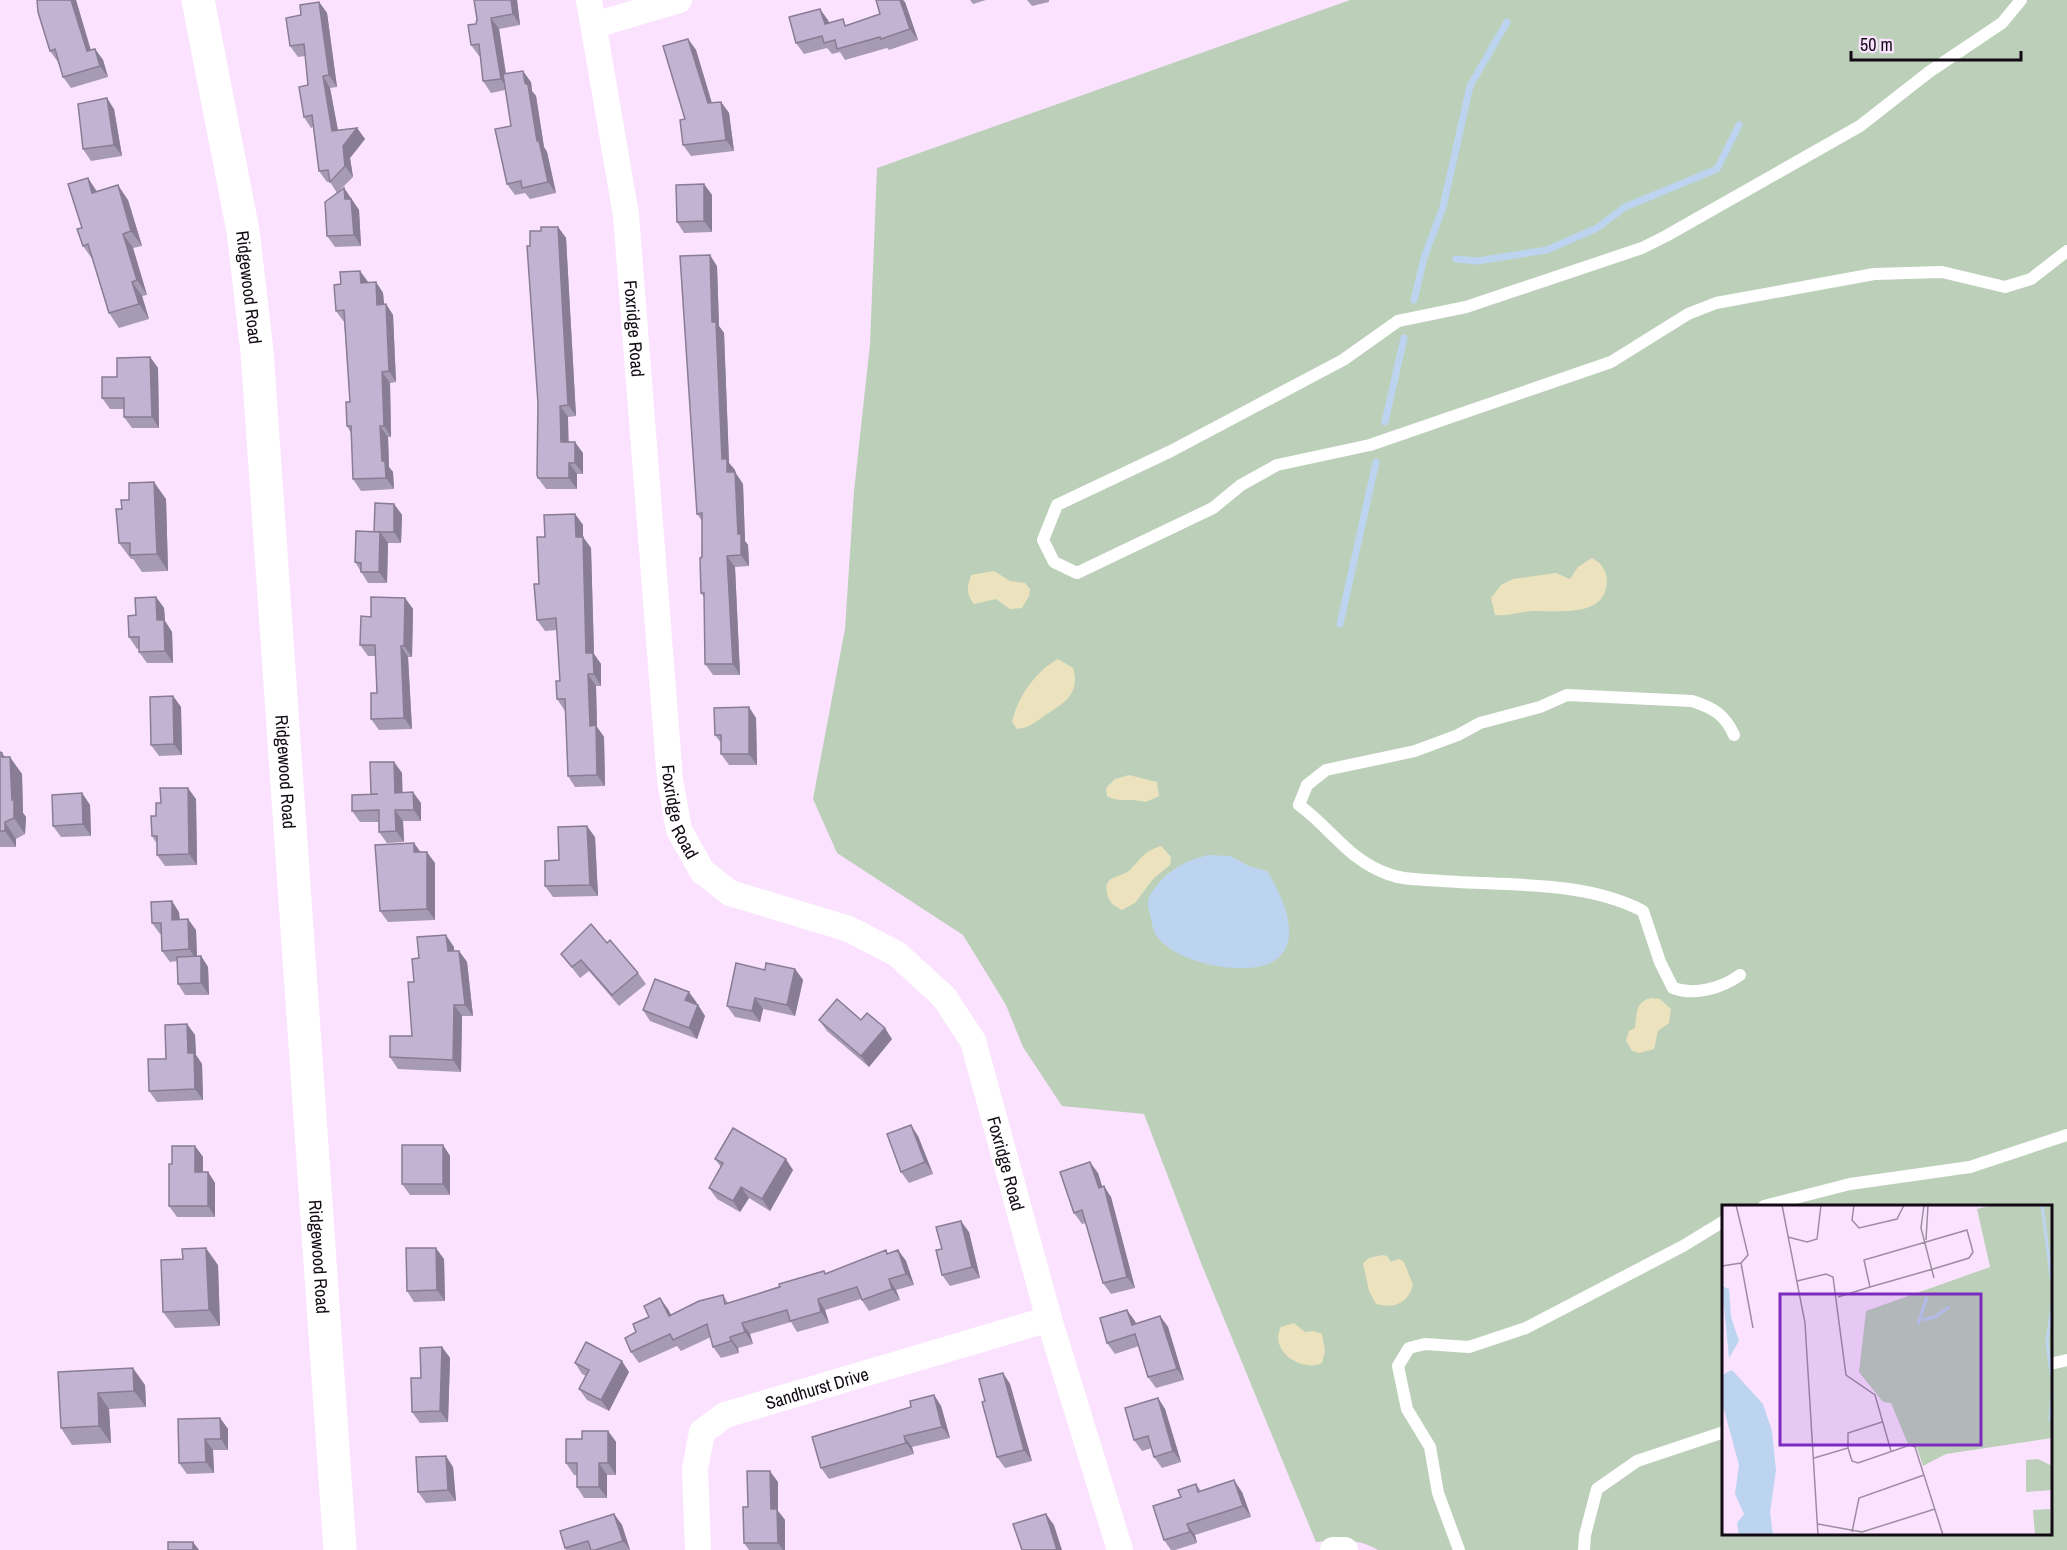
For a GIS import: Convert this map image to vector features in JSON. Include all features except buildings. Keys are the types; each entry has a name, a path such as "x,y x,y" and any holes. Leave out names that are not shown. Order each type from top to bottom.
{"main road":[{"name":"Ridgewood Road","path":"198,0 243,231 251,293 281,685 340,1550"}],"street":[{"name":"Foxridge Road","path":"589,0 626,215 670,780 679,830 702,871 730,893 849,929 897,954 944,997 973,1041 1049,1319 1120,1550"},
{"path":"595,25 679,0"},
{"name":"Sandhurst Drive","path":"698,1550 695,1468 702,1432 725,1415 1049,1319"},
{"path":"1333,1550 1345,1550"}],"lane":[{"path":"2021,0 2002,23 1929,72 1860,126 1666,236 1642,248 1466,307 1398,321 1343,360 1171,451 1057,505 1043,540 1054,562 1077,573 1213,508 1241,485 1277,465 1370,445 1611,362 1688,314 1716,303 1874,274 1942,272 2005,288 2031,279 2067,251"},
{"path":"1734,735 1727,720 1711,707 1692,701 1567,695 1540,708 1480,723 1458,735 1415,751 1326,770 1307,784 1299,805 1326,828 1339,844 1390,875 1419,880 1559,889 1614,898 1633,906 1643,911 1665,976 1673,988 1683,992 1707,990 1731,982 1740,975"},
{"path":"1768,1205 1850,1184 1970,1167 2067,1135"},
{"path":"1459,1550 1438,1493 1430,1447 1407,1409 1398,1366 1409,1348 1425,1344 1469,1347 1526,1328 1683,1246 1722,1222"},
{"path":"2052,1364 2067,1360"},
{"path":"1584,1550 1585,1535 1597,1489 1637,1461 1722,1433"}],"green space":[{"path":"1350,0 2067,0 2067,1550 1378,1550 1356,1542 1340,1540 1316,1542 1201,1263 1144,1114 1062,1106 1023,1047 1006,1005 963,935 837,853 813,799 845,629 854,491 870,344 877,168"}],"sand":[{"path":"1592,558 1602,567 1607,580 1605,592 1599,601 1590,607 1579,610 1495,615 1491,598 1501,585 1513,579 1556,573 1570,579 1578,567"},
{"path":"994,571 1010,581 1025,583 1030,589 1022,608 1010,609 996,599 974,604 968,590 971,575"},
{"path":"1058,659 1073,668 1075,684 1070,696 1036,722 1017,729 1012,722 1023,695 1035,678"},
{"path":"1129,775 1157,782 1159,796 1146,802 1107,796 1106,788 1115,779"},
{"path":"1161,846 1171,857 1170,865 1153,879 1135,903 1122,910 1114,906 1106,887 1110,880 1127,872 1147,853"},
{"path":"1652,998 1660,999 1671,1009 1669,1023 1658,1031 1654,1049 1639,1053 1632,1051 1626,1040 1629,1031 1635,1028 1637,1013 1642,1002"},
{"path":"1387,1256 1391,1262 1399,1259 1404,1262 1413,1285 1404,1301 1388,1306 1376,1304 1369,1291 1363,1263 1369,1258"},
{"path":"1294,1323 1305,1332 1314,1331 1322,1334 1325,1351 1322,1363 1305,1365 1289,1357 1283,1351 1278,1336 1281,1327"}],"water":[{"path":"1208,855 1230,856 1249,866 1267,871 1287,915 1289,933 1286,948 1277,959 1262,966 1240,968 1212,965 1181,955 1156,935 1148,908 1152,892 1163,878 1176,868"}],"waterway":[{"path":"1414,300 1424,258 1443,207 1470,86 1507,22"},
{"path":"1456,259 1477,261 1547,250 1597,228 1625,207 1717,169 1739,125"},
{"path":"1385,422 1404,338"},
{"path":"1340,624 1376,462"}]}
